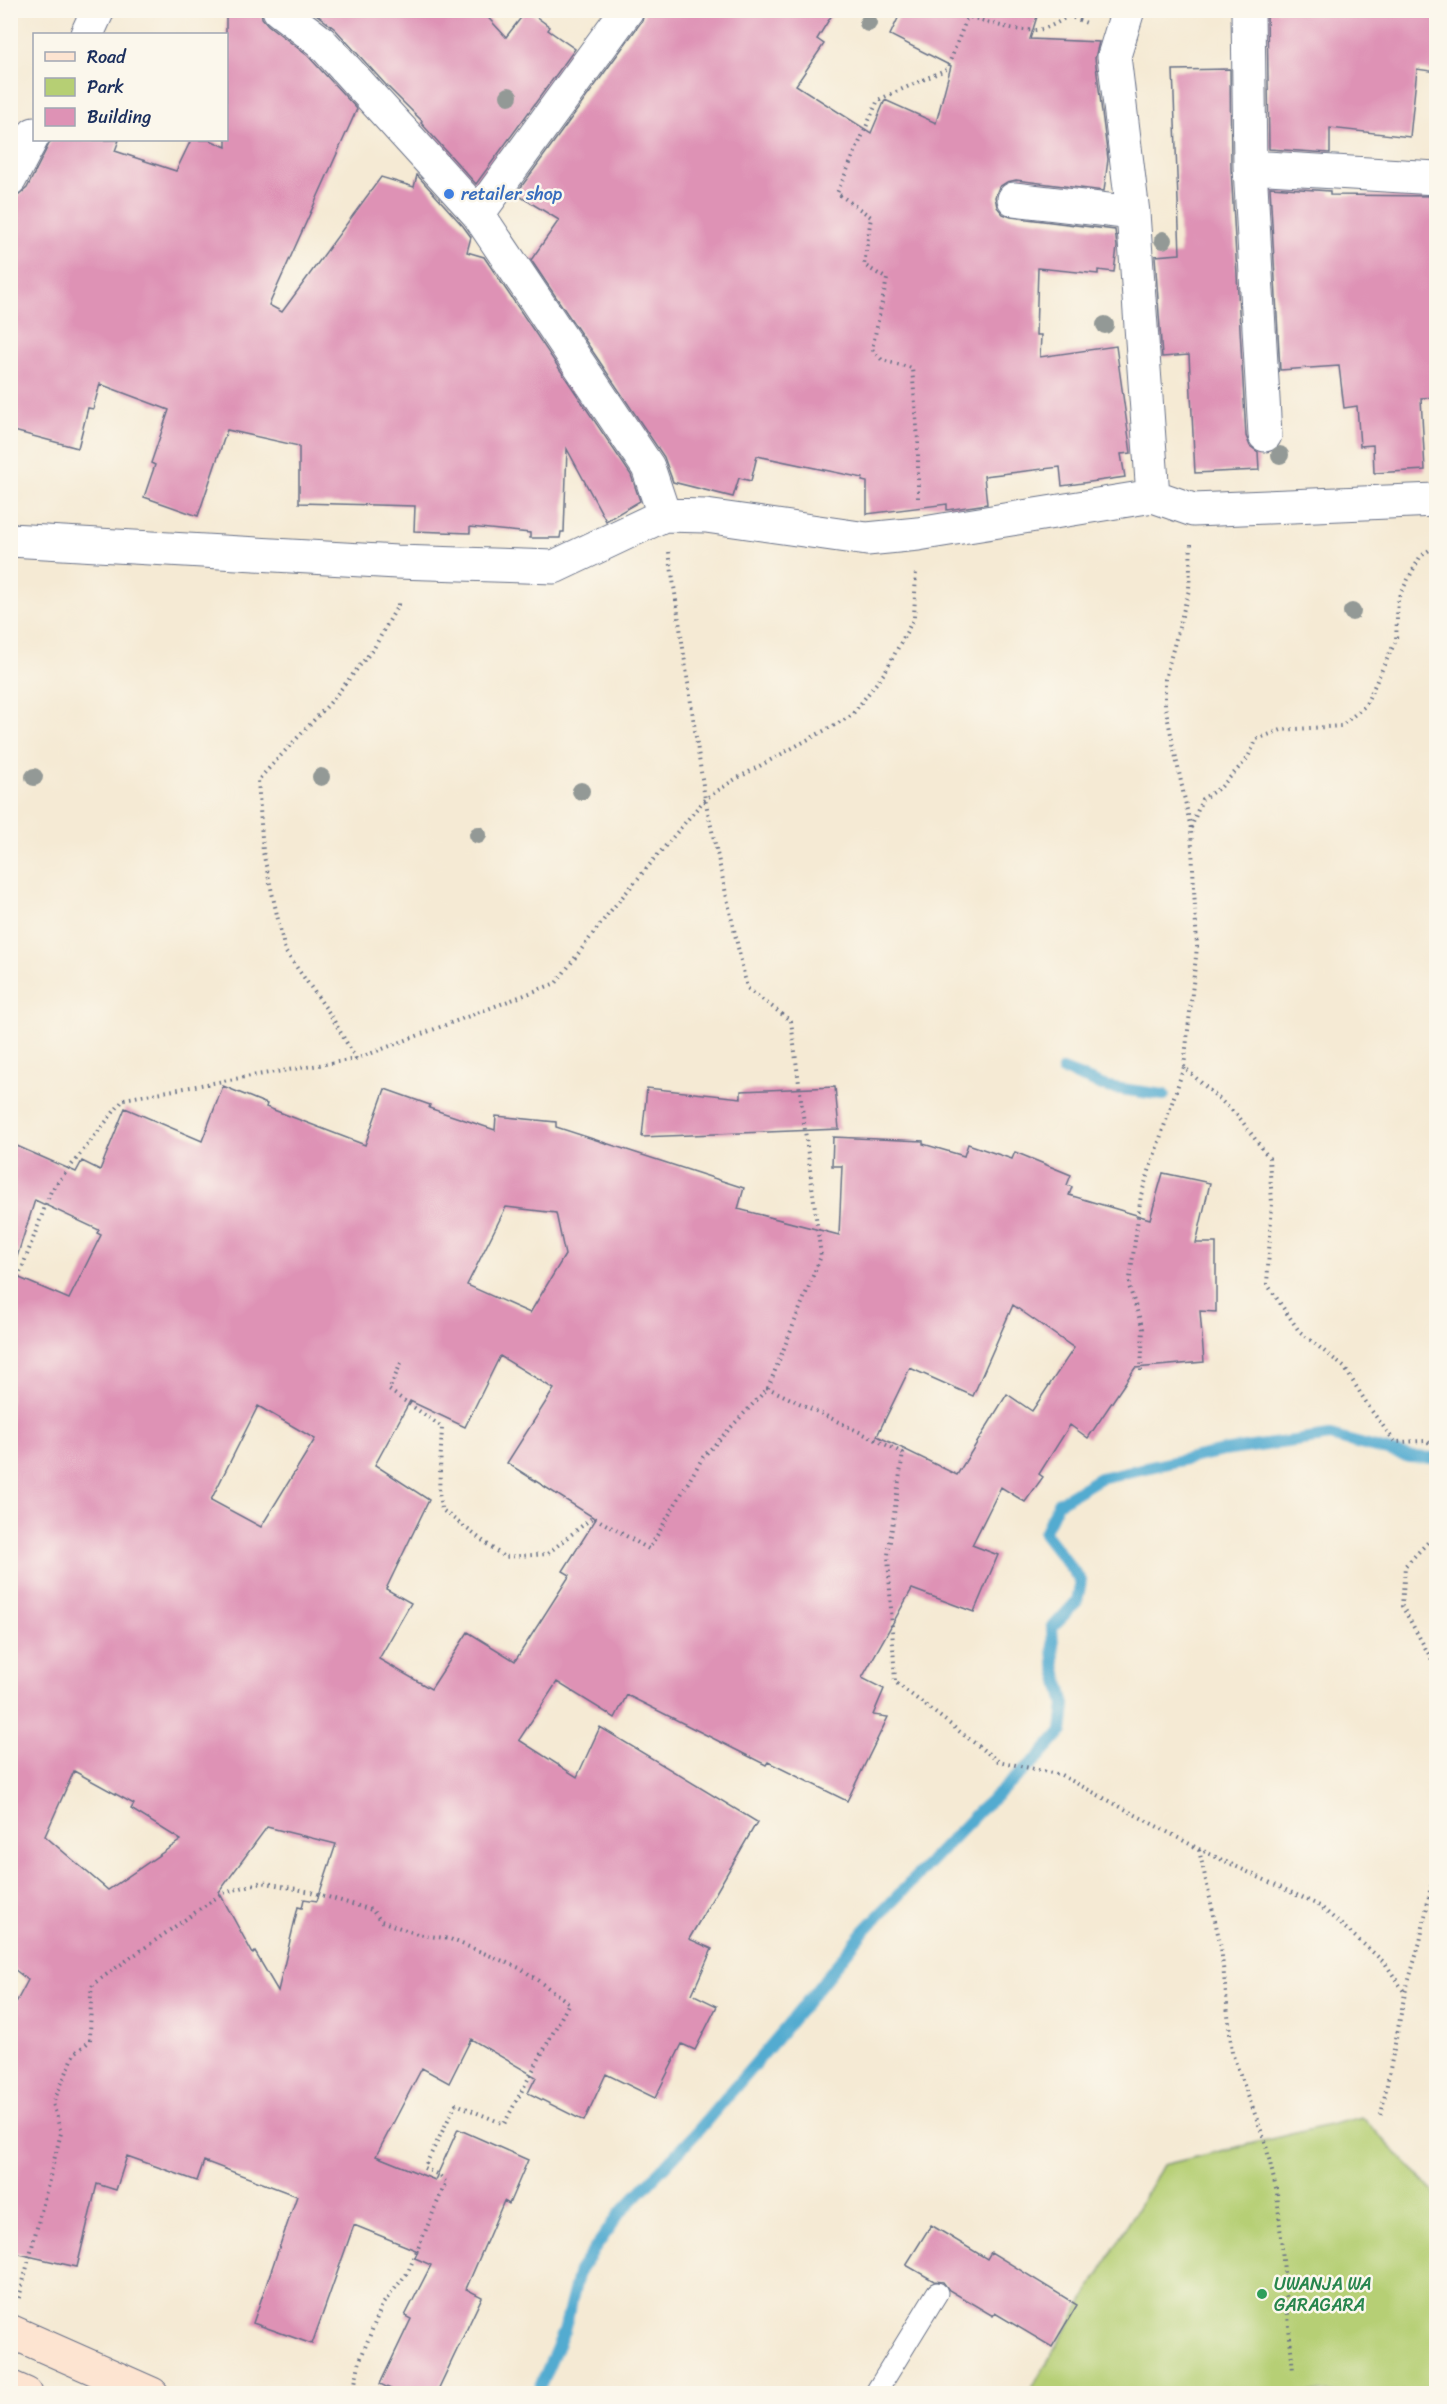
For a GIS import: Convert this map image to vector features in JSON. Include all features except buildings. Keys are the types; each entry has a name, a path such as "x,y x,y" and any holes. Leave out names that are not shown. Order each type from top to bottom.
{"main road":[{"path":"13,2320 152,2394"},
{"path":"10,2387 26,2394"}],"street":[{"path":"87,33 98,10"},
{"path":"279,10 321,42 478,214 648,467 664,515"},
{"path":"478,214 627,10"},
{"path":"1128,10 1114,56 1133,213 1153,495"},
{"path":"1248,10 1250,167 1265,435"},
{"path":"10,179 33,136"},
{"path":"1250,167 1437,178"},
{"path":"1014,199 1133,213"},
{"path":"10,540 397,562 554,567 664,515 706,516 867,539 918,534 1153,495 1193,510 1437,500"}],"lane":[{"path":"875,2394 937,2293"}],"path":[{"path":"10,1300 51,1191 124,1100 356,1059 556,983 608,914 705,799 734,780 851,717 885,672 914,618 918,534 918,440 912,368 882,360 872,349 887,279 864,265 871,217 837,193 878,100 947,69 966,20 970,17 1004,27 1034,30 1045,28 1068,16 1097,27"},
{"path":"1141,1371 1143,1329 1129,1286 1142,1195 1184,1066 1197,947 1191,829 1165,706 1165,678 1189,590 1193,510"},
{"path":"401,1363 389,1390 442,1427 439,1492 441,1509 504,1557 547,1554 593,1516 648,1549 703,1457 768,1388 821,1256 791,1021 747,988 705,799 664,515"},
{"path":"1191,829 1202,798 1221,787 1246,759 1257,739 1281,730 1341,726 1365,706 1396,640 1398,598 1420,557 1437,545"},
{"path":"356,1059 330,1014 285,951 263,852 258,780 329,704 374,648 398,605 397,562"},
{"path":"1184,1066 1239,1117 1269,1158 1272,1203 1267,1284 1299,1331 1344,1367 1371,1410 1395,1442 1427,1441 1437,1449"},
{"path":"768,1388 903,1453 888,1555 896,1682 998,1761 1061,1775 1199,1850 1320,1906 1385,1963 1406,1993"},
{"path":"1437,1534 1405,1566 1402,1606 1437,1667"},
{"path":"1199,1850 1221,1947 1232,2053 1265,2141 1276,2193 1293,2371"},
{"path":"1381,2115 1406,1993 1437,1870"},
{"path":"13,2320 31,2259 61,2133 53,2103 75,2053 90,2041 93,1984 223,1893 262,1882 311,1892 372,1910 381,1921 417,1934 450,1939 522,1969 569,2003 504,2124 456,2104 424,2168 439,2175 446,2182 408,2272 382,2305 360,2360 354,2388 357,2394"}],"green space":[{"name":"UWANJA WA GARAGARA","path":"1362,2117 1436,2194 1436,2393 1029,2393 1163,2165"}],"waterway":[{"path":"1063,1070 1107,1087 1164,1095"},
{"path":"537,2394 564,2331 579,2271 620,2213 696,2133 864,1931 980,1810 1038,1758 1062,1731 1065,1705 1054,1662 1052,1628 1077,1601 1081,1581 1044,1533 1058,1503 1100,1478 1223,1451 1330,1436 1410,1457 1436,1458"}],"place":[{"name":"retailer shop","path":"449,194"},
{"name":"UWANJA WA GARAGARA","path":"1262,2294"}]}
